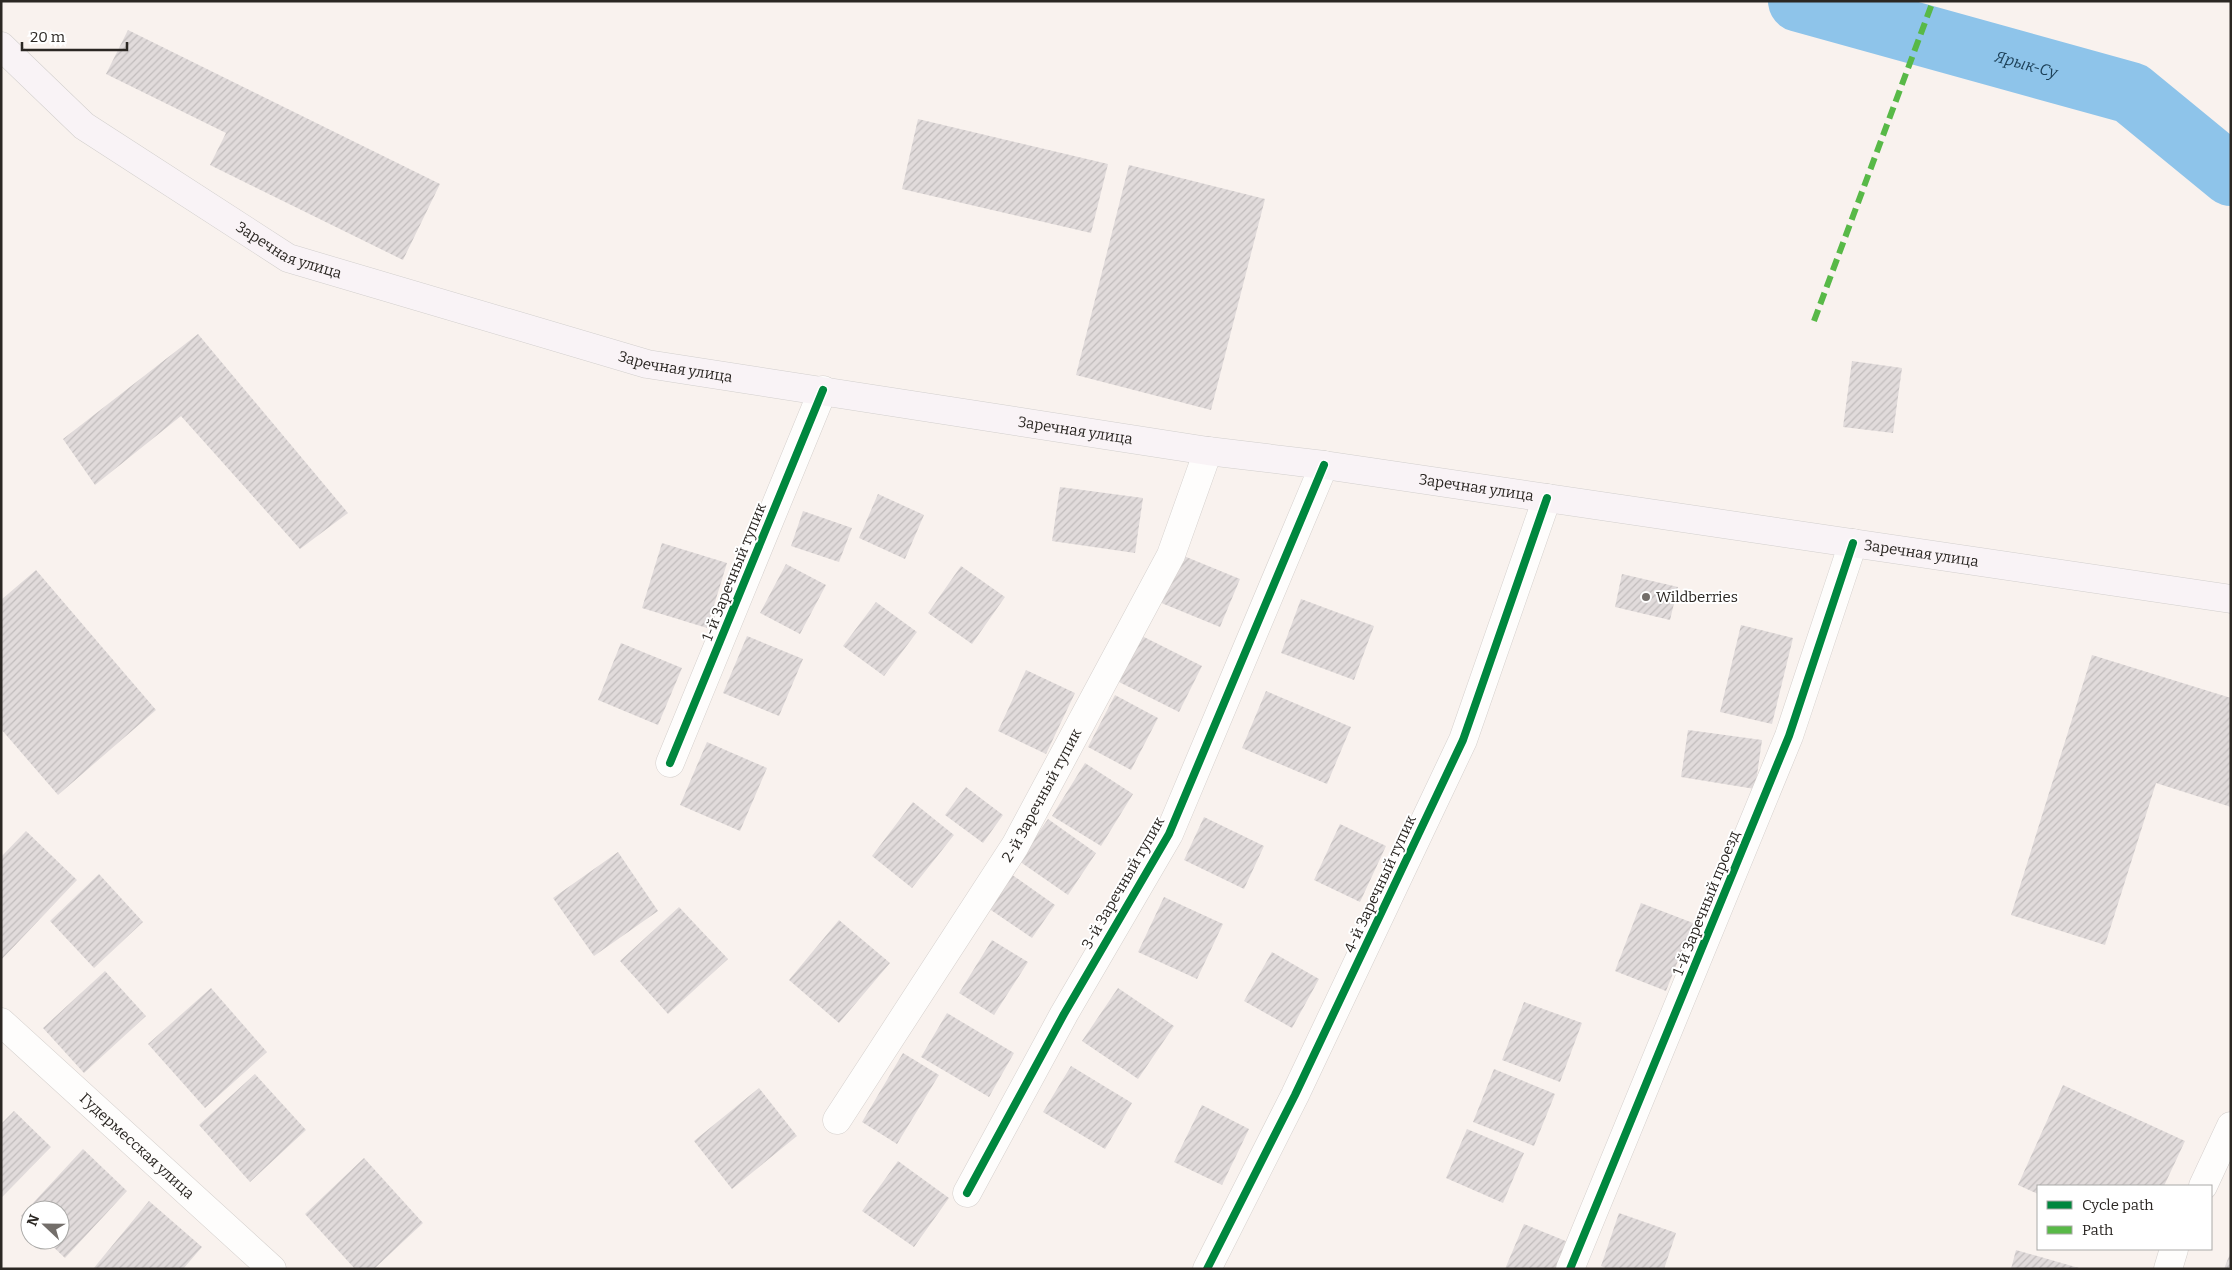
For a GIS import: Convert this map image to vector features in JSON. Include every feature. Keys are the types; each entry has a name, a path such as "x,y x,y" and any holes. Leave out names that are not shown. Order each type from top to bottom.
{"main road":[{"name":"Заречная улица","path":"1,46 84,126 288,258 647,364 1208,451 1324,465 2231,599"}],"street":[{"name":"1-й Заречный тупик","path":"670,763 823,390"},
{"name":"2-й Заречный тупик","path":"837,1120 1015,846 1171,555 1208,451"},
{"name":"3-й Заречный тупик","path":"967,1192 1064,1014 1169,834 1324,465"},
{"name":"4-й Заречный тупик","path":"1207,1269 1295,1095 1463,740 1547,498"},
{"name":"1-й Заречный проезд","path":"1570,1269 1789,736 1854,543"},
{"name":"Гудермесская улица","path":"1,1022 272,1269"},
{"path":"2203,1185 2231,1126"},
{"path":"2168,1269 2174,1250"}],"building":[{"path":"128,30 440,184 403,260 210,165 226,133 106,74"},
{"path":"918,119 1108,164 1091,233 902,189"},
{"path":"1129,165 1265,199 1211,410 1076,375"},
{"path":"198,334 348,513 300,549 181,416 95,485 63,439"},
{"path":"1852,361 1902,368 1893,433 1843,427"},
{"path":"1060,487 1143,498 1135,553 1052,541"},
{"path":"878,494 924,515 905,559 859,538"},
{"path":"803,511 852,528 839,562 791,546"},
{"path":"662,543 727,563 707,628 642,608"},
{"path":"1179,554 1240,579 1220,627 1159,602"},
{"path":"786,564 826,585 800,634 760,613"},
{"path":"961,566 1005,597 972,644 928,613"},
{"path":"36,570 156,710 58,795 1,729 1,600"},
{"name":"Wildberries","path":"1622,574 1678,587 1670,620 1615,607"},
{"path":"1301,599 1374,626 1354,680 1281,653"},
{"path":"876,602 917,632 884,676 843,646"},
{"path":"1741,625 1793,638 1772,724 1720,712"},
{"path":"747,636 803,659 779,716 723,693"},
{"path":"1142,636 1202,666 1179,712 1119,682"},
{"path":"621,643 682,668 658,725 598,700"},
{"path":"2092,655 2231,698 2231,807 2156,783 2105,945 2011,915"},
{"path":"1026,670 1075,693 1046,754 998,731"},
{"path":"1266,691 1351,727 1327,784 1242,748"},
{"path":"1115,695 1158,718 1131,770 1088,747"},
{"path":"1688,730 1762,740 1755,789 1681,777"},
{"path":"707,742 767,768 740,831 680,805"},
{"path":"1085,763 1133,794 1101,846 1052,816"},
{"path":"966,787 1003,815 983,843 945,815"},
{"path":"913,802 954,835 912,888 872,856"},
{"path":"1204,817 1264,846 1244,889 1184,860"},
{"path":"1048,819 1096,853 1068,895 1019,861"},
{"path":"1340,824 1386,846 1360,902 1314,880"},
{"path":"26,831 77,880 1,960 1,857"},
{"path":"618,852 658,911 594,956 553,898"},
{"path":"99,874 143,922 94,968 50,921"},
{"path":"1011,874 1055,905 1032,938 988,908"},
{"path":"1164,897 1223,924 1197,979 1138,952"},
{"path":"1641,903 1693,923 1666,991 1615,971"},
{"path":"679,907 728,959 668,1014 620,961"},
{"path":"839,920 890,963 839,1023 789,980"},
{"path":"992,940 1028,962 994,1015 959,993"},
{"path":"1272,952 1319,979 1292,1028 1244,1001"},
{"path":"105,971 146,1016 84,1073 43,1028"},
{"path":"211,988 267,1052 205,1108 148,1044"},
{"path":"1118,988 1174,1026 1138,1079 1082,1041"},
{"path":"1524,1002 1582,1023 1560,1082 1502,1060"},
{"path":"947,1013 1014,1053 989,1097 921,1057"},
{"path":"903,1053 939,1075 897,1144 862,1122"},
{"path":"1071,1066 1132,1103 1105,1149 1043,1112"},
{"path":"1494,1069 1555,1094 1534,1146 1473,1122"},
{"path":"255,1074 306,1130 250,1182 199,1125"},
{"path":"2063,1085 2185,1141 2164,1185 2037,1185 2037,1194 2018,1185"},
{"path":"759,1088 797,1136 732,1189 694,1141"},
{"path":"1202,1105 1249,1129 1222,1185 1174,1162"},
{"path":"14,1111 51,1147 1,1198 1,1124"},
{"path":"1467,1129 1524,1153 1503,1203 1446,1178"},
{"path":"83,1149 127,1191 65,1258 57,1250 70,1250 70,1200 36,1200"},
{"path":"364,1158 423,1223 374,1269 355,1269 305,1214"},
{"path":"898,1161 949,1198 914,1247 862,1211"},
{"path":"149,1201 202,1247 183,1269 93,1269"},
{"path":"1619,1213 1676,1233 1664,1269 1608,1269 1601,1266"},
{"path":"1524,1224 1568,1242 1557,1269 1505,1269"},
{"path":"2016,1250 2079,1268 2079,1269 2011,1269"},
{"path":"2231,1251 2231,1269 2224,1269"}],"waterway":[{"name":"Ярык-Су","path":"1799,1 2131,93 2231,175"}],"marked path":[{"path":"1814,321 1933,1"}],"cycle path":[{"path":"670,763 823,390"},
{"path":"967,1193 1064,1014 1169,834 1324,465"},
{"path":"1207,1269 1295,1095 1463,740 1547,498"},
{"path":"1570,1269 1789,736 1853,543"}],"place":[{"name":"Wildberries","path":"1646,597"}]}
